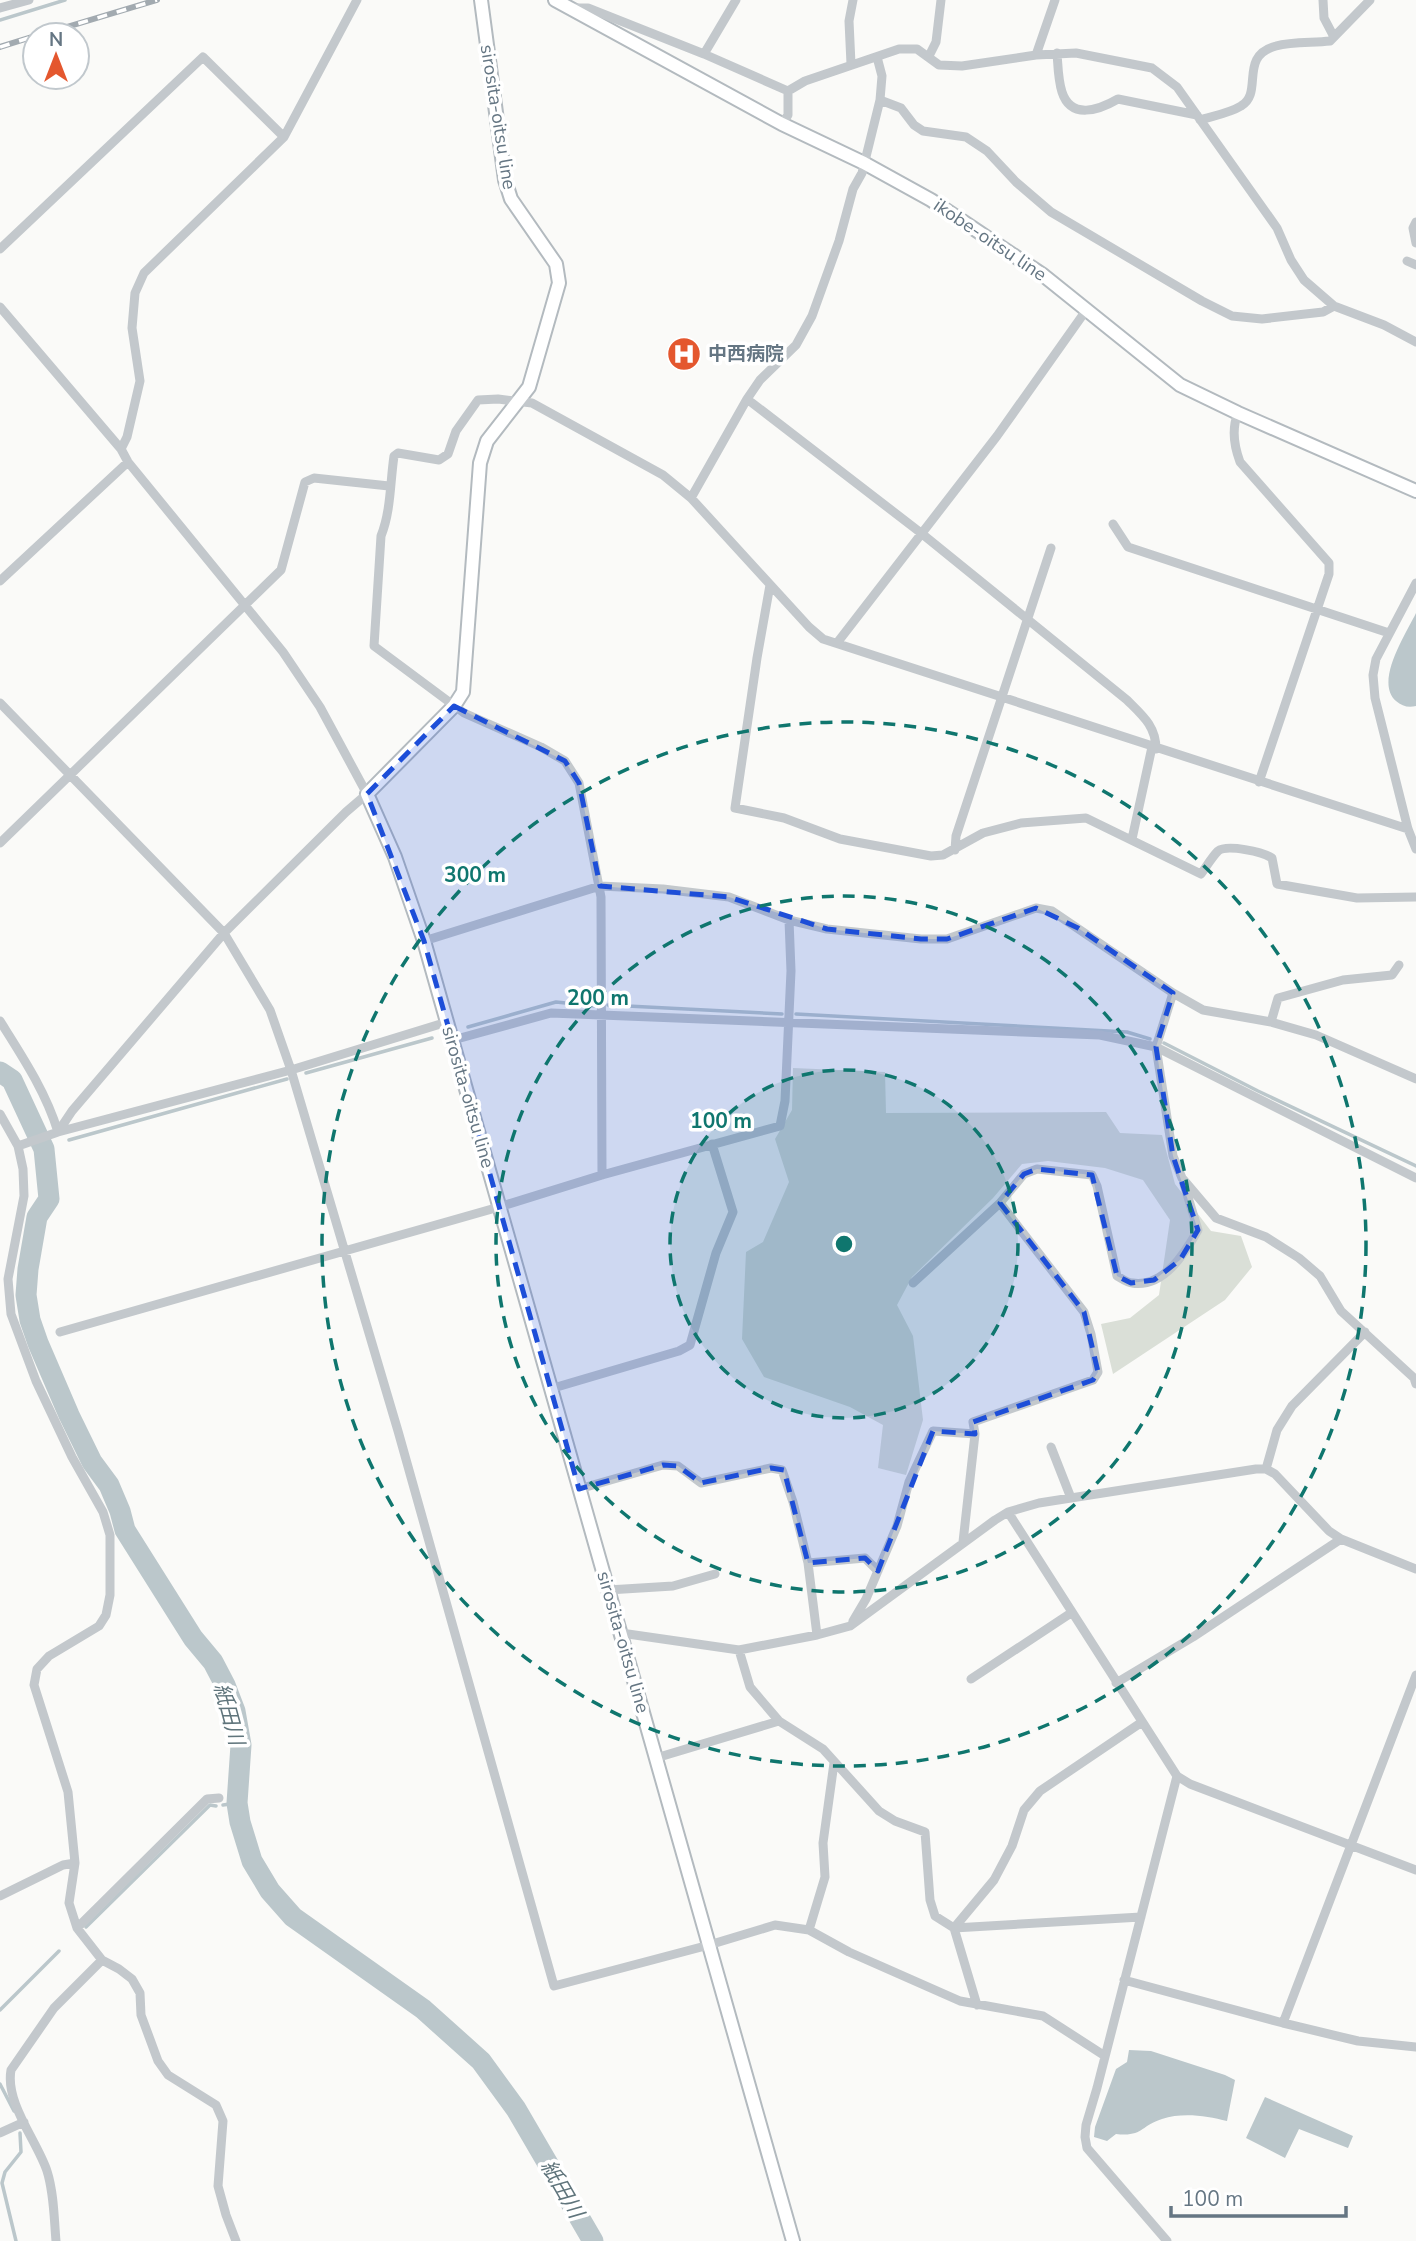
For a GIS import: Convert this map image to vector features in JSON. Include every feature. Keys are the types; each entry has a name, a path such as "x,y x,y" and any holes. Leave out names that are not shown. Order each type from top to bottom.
{"main road":[{"name":"sirosita-oitsu line","path":"481,0 505,180 511,200 556,264 559,283 529,387 487,441 480,463 463,692 454,706 367,794 395,857 424,940 793,2241"},
{"name":"ikobe-oitsu line","path":"555,0 782,124 864,163 931,200 1043,275 1180,384 1238,413 1416,491"}],"street":[{"path":"0,8 29,0"},
{"path":"121,449 127,437 139,381 132,328 135,293 144,273 284,137 357,0"},
{"path":"704,54 736,0"},
{"path":"851,64 849,21 853,0"},
{"path":"929,56 936,42 941,0"},
{"path":"1036,55 1055,0"},
{"path":"1324,0 1324,18 1334,37"},
{"path":"1057,53 1062,94 1072,106 1089,112 1118,99 1198,118 1242,106 1251,96 1253,67 1261,53 1276,46 1330,41 1370,0"},
{"path":"569,8 588,8 788,90"},
{"path":"788,90 851,64 899,49 917,49 939,65 962,66 1036,55 1076,53 1152,68 1177,87 1277,228 1291,260 1304,280 1334,306 1384,325 1416,342"},
{"path":"0,249 203,57 284,137"},
{"path":"691,498 747,399 760,380 796,345 812,316 864,163 880,100 882,76 877,57"},
{"path":"782,124 788,115 788,90"},
{"path":"880,100 901,108 914,125 923,131 965,137 987,151 1016,182 1051,212 1232,316 1262,319 1324,313 1334,306"},
{"path":"1415,240 1413,228 1416,222"},
{"path":"837,643 997,436 1087,309"},
{"path":"1,312 121,449 128,462 283,652 320,707 367,794 224,933 53,1133"},
{"path":"601,1175 600,886 579,783 565,761 541,747 464,713 374,646 381,536 387,521 394,456 398,453 439,460 448,454 456,431 478,400 498,399 532,403 663,475 691,498 823,639 1408,830"},
{"path":"747,399 1128,700 1149,722 1156,736 1132,839"},
{"path":"1238,413 1234,423 1234,447 1240,462 1329,564 1329,574 1259,782"},
{"path":"0,581 128,462"},
{"path":"0,843 281,570 305,482 314,478 389,486"},
{"path":"1113,524 1128,547 1389,633"},
{"path":"955,850 956,836 1051,548"},
{"path":"1416,583 1376,659 1373,676 1375,698 1408,830 1416,849"},
{"path":"770,585 735,808 784,818 840,839 931,856 955,850 983,832 1021,823 1086,818 1201,874 1219,850 1226,848 1265,853 1272,858 1278,884 1357,898 1416,897"},
{"path":"0,703 224,933 270,1010 292,1070 345,1250 554,1986 775,1925 809,1930 960,2001 1043,2016 1105,2056"},
{"path":"424,940 600,886 663,889 729,897 789,920 827,929 921,939 947,939 1036,908 1052,911 1173,993 1203,1010 1316,1035 1416,1079"},
{"path":"60,1332 499,1207 601,1175 780,1126 785,1101 791,971 789,920"},
{"path":"1271,1023 1278,998 1343,980 1392,975 1399,965"},
{"path":"913,1283 1000,1203 1024,1174 1037,1169 1092,1175 1097,1186 1117,1276 1132,1283 1154,1280 1180,1260 1198,1230 1173,1156 1156,1047 1173,993"},
{"path":"453,1040 551,1013 1100,1035 1156,1047 1416,1178"},
{"path":"0,1021 52,1114 53,1133"},
{"path":"18,1146 53,1133 292,1070 447,1022"},
{"path":"0,1114 18,1146 23,1169 24,1196 8,1279 11,1314 36,1381 72,1458 103,1512 110,1535 110,1595 106,1615 99,1626 49,1656 37,1670 34,1685 68,1791 75,1863 69,1903 76,1928 102,1960 132,1979 139,1993 141,2015 158,2061 168,2074 216,2105 223,2121 218,2186 236,2241"},
{"path":"550,1388 679,1351 690,1345 716,1253 733,1212 712,1144"},
{"path":"1182,1178 1216,1218 1266,1237 1299,1258 1320,1276 1341,1311 1414,1378 1416,1384"},
{"path":"963,1542 975,1434 973,1422 1094,1380 1098,1372 1084,1312 1000,1203"},
{"path":"1266,1469 1278,1430 1292,1406 1365,1332"},
{"path":"850,1626 878,1571 897,1526 909,1482 933,1432 975,1434"},
{"path":"1051,1447 1070,1498"},
{"path":"579,1489 663,1465 678,1466 701,1483 771,1468 782,1470 793,1502 807,1563 817,1635"},
{"path":"621,1633 739,1650 817,1635 850,1626 1008,1512 1039,1503 1256,1469 1266,1469 1275,1474 1329,1531 1340,1539 1416,1569"},
{"path":"1008,1512 1177,1776 1190,1784 1416,1870"},
{"path":"1116,1683 1193,1637 1340,1539"},
{"path":"807,1563 865,1558 878,1571"},
{"path":"608,1590 673,1586 715,1574"},
{"path":"971,1679 1071,1613"},
{"path":"739,1650 750,1687 779,1721 823,1749 879,1811 895,1821 925,1832 930,1900 935,1916 954,1928 1141,1916"},
{"path":"1283,2023 1416,1675"},
{"path":"656,1758 779,1721"},
{"path":"954,1928 994,1880 1012,1846 1024,1810 1040,1791 1142,1722"},
{"path":"809,1930 825,1877 824,1843 834,1763"},
{"path":"1167,2241 1087,2148 1084,2137 1177,1776"},
{"path":"76,1928 207,1800 219,1798"},
{"path":"0,1896 63,1865 75,1863"},
{"path":"954,1928 977,2005"},
{"path":"56,2241 51,2187 46,2169 23,2122 9,2080 11,2070 54,2008 102,1960"},
{"path":"1124,1980 1283,2023 1358,2040 1416,2047"},
{"path":"0,2133 23,2122"}],"highlighted area":[{"path":"454,706 565,761 579,783 600,886 729,897 827,929 921,939 947,939 1036,908 1078,928 1173,993 1156,1047 1173,1156 1198,1230 1180,1260 1154,1280 1131,1283 1117,1276 1092,1175 1037,1169 1024,1174 1000,1203 1084,1312 1098,1372 1093,1380 973,1422 975,1434 933,1431 878,1571 865,1558 808,1563 784,1470 771,1468 701,1483 678,1466 663,1465 579,1489 424,941 367,794"}],"shaded area":[{"path":"1416,613 1416,706 1408,707 1396,701 1390,693 1388,682 1399,645"},
{"path":"793,1068 885,1072 886,1113 1106,1112 1120,1133 1162,1135 1175,1184 1211,1231 1241,1236 1252,1267 1225,1300 1113,1374 1101,1324 1130,1318 1159,1295 1170,1220 1143,1180 1105,1168 1048,1161 1022,1164 993,1198 912,1277 897,1305 913,1336 923,1420 906,1475 878,1468 883,1425 850,1407 764,1377 742,1339 746,1252 763,1242 789,1182 775,1139 792,1110"},
{"path":"1129,2050 1151,2051 1235,2080 1227,2121 1203,2116 1178,2116 1155,2122 1131,2134 1116,2134 1107,2141 1094,2137 1095,2127 1116,2069 1127,2062"},
{"path":"1265,2097 1353,2136 1348,2148 1299,2129 1285,2158 1246,2138"}],"waterway":[{"path":"0,20 65,0"},
{"path":"468,1027 556,1002 595,1006"},
{"path":"608,1005 782,1014"},
{"path":"796,1014 1127,1032 1150,1039"},
{"path":"306,1073 432,1038"},
{"path":"1164,1043 1416,1166"},
{"name":"紙田川","path":"0,1072 12,1080 44,1149 49,1199 37,1217 28,1269 26,1295 30,1320 69,1415 92,1462 109,1485 125,1530 193,1638 213,1662 225,1685 235,1711 241,1745 237,1803 252,1861 270,1891 293,1917 423,2009 481,2061 516,2109 593,2241"},
{"path":"69,1140 287,1079"},
{"path":"223,1805 237,1803"},
{"path":"86,1927 210,1805 216,1806"},
{"path":"0,2010 59,1951"},
{"path":"0,2084 14,2111"},
{"path":"16,2241 2,2183 5,2172 21,2152 20,2133"}],"railway":[{"path":"87,21 157,0"},
{"path":"0,47 21,40"}],"place":[{"name":"中西病院","path":"684,354"}]}
